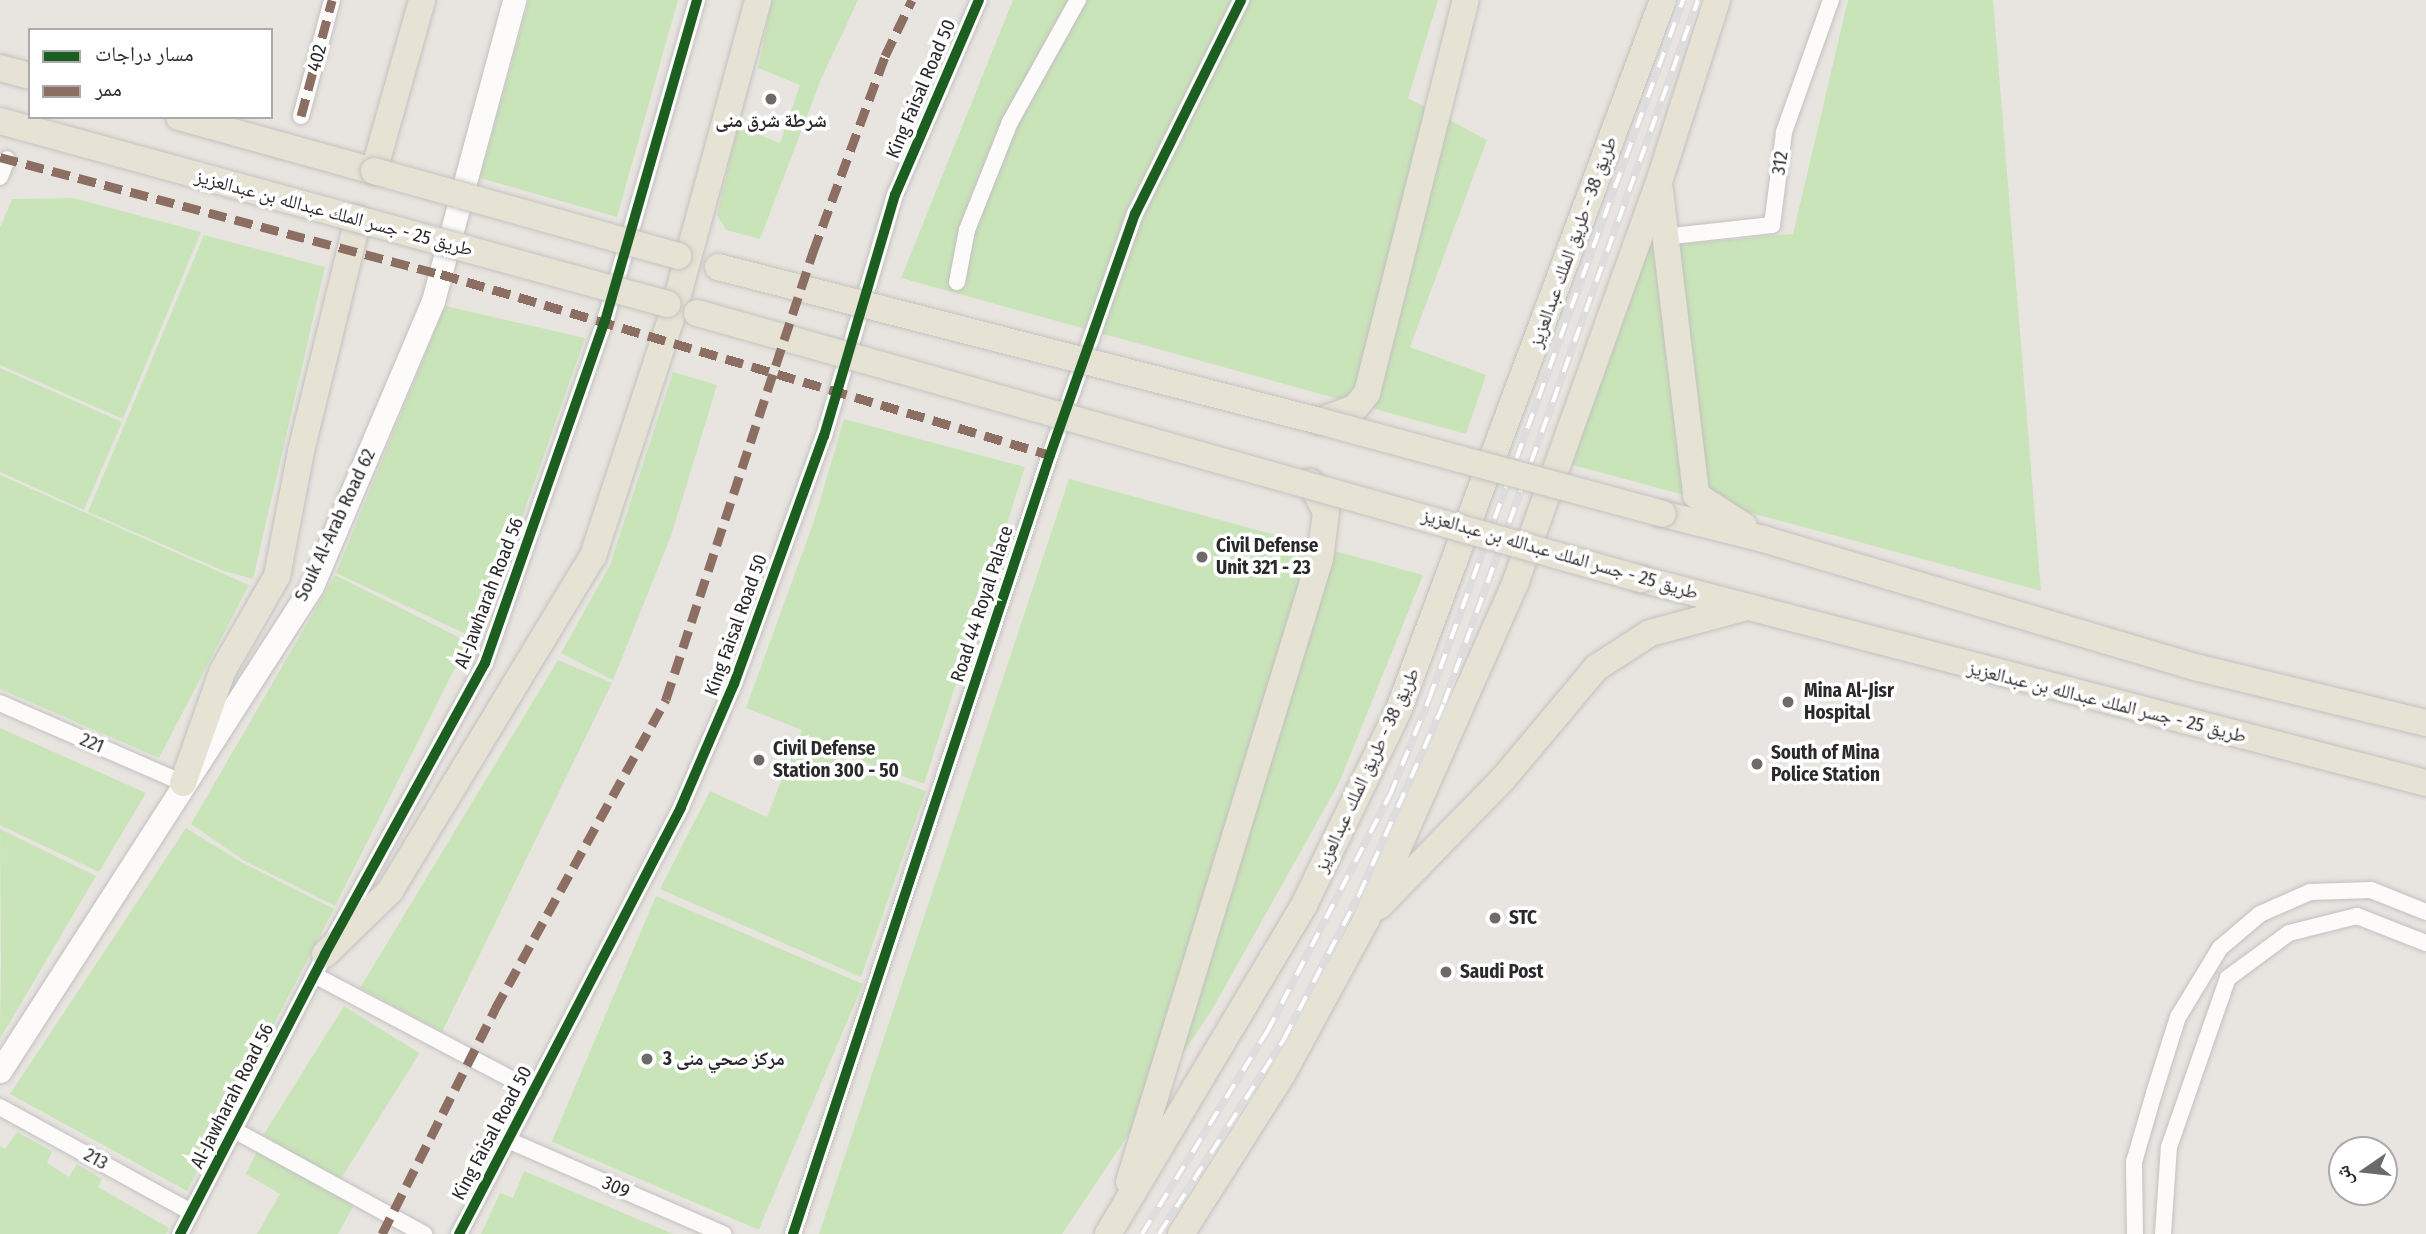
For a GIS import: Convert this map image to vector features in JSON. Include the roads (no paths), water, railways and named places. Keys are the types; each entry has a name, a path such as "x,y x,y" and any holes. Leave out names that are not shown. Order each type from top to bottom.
{"main road":[{"name":"Souk Al-Arab Road 62","path":"0,1071 312,586 418,338 441,274 514,0"},
{"path":"320,965 390,891 593,556 680,308 683,257 758,0"},
{"path":"1319,421 1355,408 1367,393 1466,0"},
{"name":"طريق 38 - طريق الملك عبدالعزيز","path":"1113,1227 1304,905 1399,709 1663,0"},
{"path":"1181,1234 1283,1073 1366,920 1516,581 1659,182 1717,0"},
{"path":"374,171 420,5"},
{"path":"0,68 28,75"},
{"path":"187,119 718,267 1319,421 1763,539 2199,668 2426,723"},
{"name":"طريق 25 - جسر الملك عبدالله بن عبدالعزيز","path":"0,121 1310,482 1641,579 2426,783"},
{"path":"1659,182 1663,237 1696,495 1763,539"},
{"path":"183,783 222,672 277,576 358,219"},
{"path":"1113,1227 1230,859 1320,559 1326,512 1310,482"},
{"path":"1366,920 1503,779 1596,668 1650,634 1745,607"}],"street":[{"name":"402","path":"302,116 332,0"},
{"name":"Al-Jawharah Road 56","path":"180,1234 320,965 485,663 605,321 697,0"},
{"name":"King Faisal Road 50","path":"459,1234 681,807 734,684 824,436 895,195 979,0"},
{"path":"957,282 967,230 1010,122 1078,0"},
{"name":"Road 44 Royal Palace","path":"793,1234 1046,467 1135,214 1241,0"},
{"name":"312","path":"1663,237 1772,225 1784,132 1831,0"},
{"path":"0,177 7,159"},
{"name":"221","path":"0,704 183,783"},
{"path":"2135,1234 2134,1162 2154,1093 2178,1017 2220,948 2260,914 2311,892 2371,890 2426,912"},
{"path":"2163,1234 2169,1147 2228,978 2289,933 2357,916 2426,943"},
{"path":"320,965 534,1091"},
{"name":"213","path":"0,1107 191,1212"},
{"path":"234,1130 424,1234"},
{"name":"309","path":"508,1140 723,1234"}],"railway":[{"path":"1142,1234 1267,1032 1390,795 1429,699 1683,0"},
{"path":"1159,1234 1284,1039 1359,895 1444,703 1698,0"}],"place":[{"name":"شرطة شرق منى","path":"771,99"},
{"name":"Civil Defense Unit 321 - 23","path":"1202,557"},
{"name":"Mina Al-Jisr Hospital","path":"1788,702"},
{"name":"Civil Defense Station 300 - 50","path":"759,760"},
{"name":"South of Mina Police Station","path":"1757,764"},
{"name":"STC","path":"1495,918"},
{"name":"Saudi Post","path":"1446,972"},
{"name":"مركز صحي منى 3","path":"647,1059"}]}
